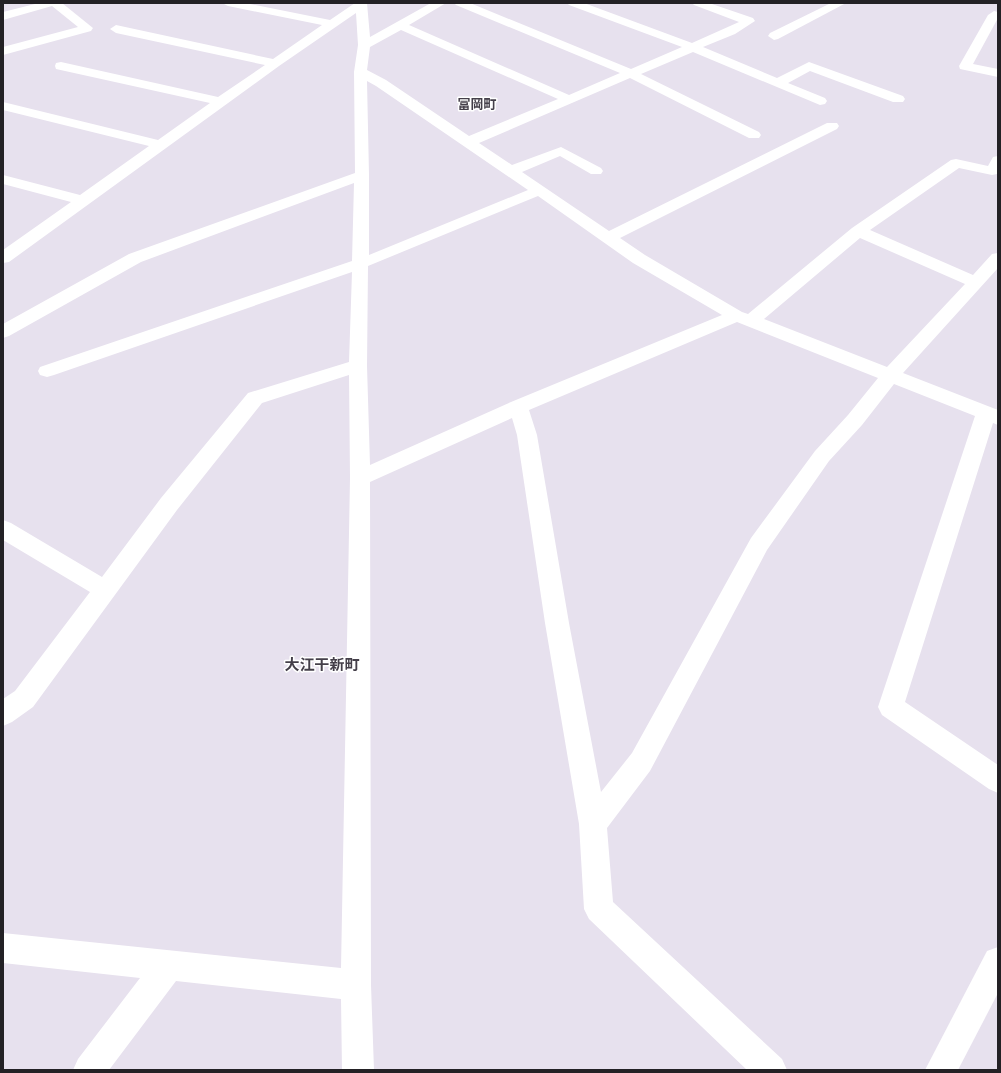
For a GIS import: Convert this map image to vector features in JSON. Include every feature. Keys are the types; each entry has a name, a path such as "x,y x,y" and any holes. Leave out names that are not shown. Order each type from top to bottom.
{"street":[{"path":"3,16 52,3"},
{"path":"3,51 87,28 55,3"},
{"path":"228,3 333,24"},
{"path":"364,44 440,3"},
{"path":"460,3 630,73 754,135"},
{"path":"573,3 692,47 820,101"},
{"path":"468,142 692,47 749,21 698,3"},
{"path":"774,36 840,3"},
{"path":"3,258 275,63 361,4"},
{"path":"358,1070 356,985 360,478 358,366 362,176 360,72 364,44 361,4"},
{"path":"994,15 965,66 998,73"},
{"path":"400,24 568,99"},
{"path":"116,29 275,63"},
{"path":"61,66 221,102"},
{"path":"778,83 809,66 898,99"},
{"path":"360,72 381,83 540,190 639,259 743,318 992,415 891,707 998,780"},
{"path":"3,106 161,145"},
{"path":"608,238 832,126"},
{"path":"511,171 561,151 596,171"},
{"path":"360,478 518,407 743,318 858,231 956,162 992,171 998,160"},
{"path":"3,332 135,258 362,176"},
{"path":"3,179 84,200"},
{"path":"47,371 360,264 540,190"},
{"path":"858,231 974,282"},
{"path":"593,824 641,762 759,544 822,456 855,420 890,376 974,282 998,258"},
{"path":"3,714 24,699 211,450 255,398 358,366"},
{"path":"518,407 527,435 557,623 593,824 599,909 771,1070"},
{"path":"3,529 105,590"},
{"path":"3,948 356,985"},
{"path":"942,1070 998,962"},
{"path":"89,1070 169,965"}],"district":[{"name":"富岡町","path":"477,104"},
{"name":"大江干新町","path":"322,665"}]}
